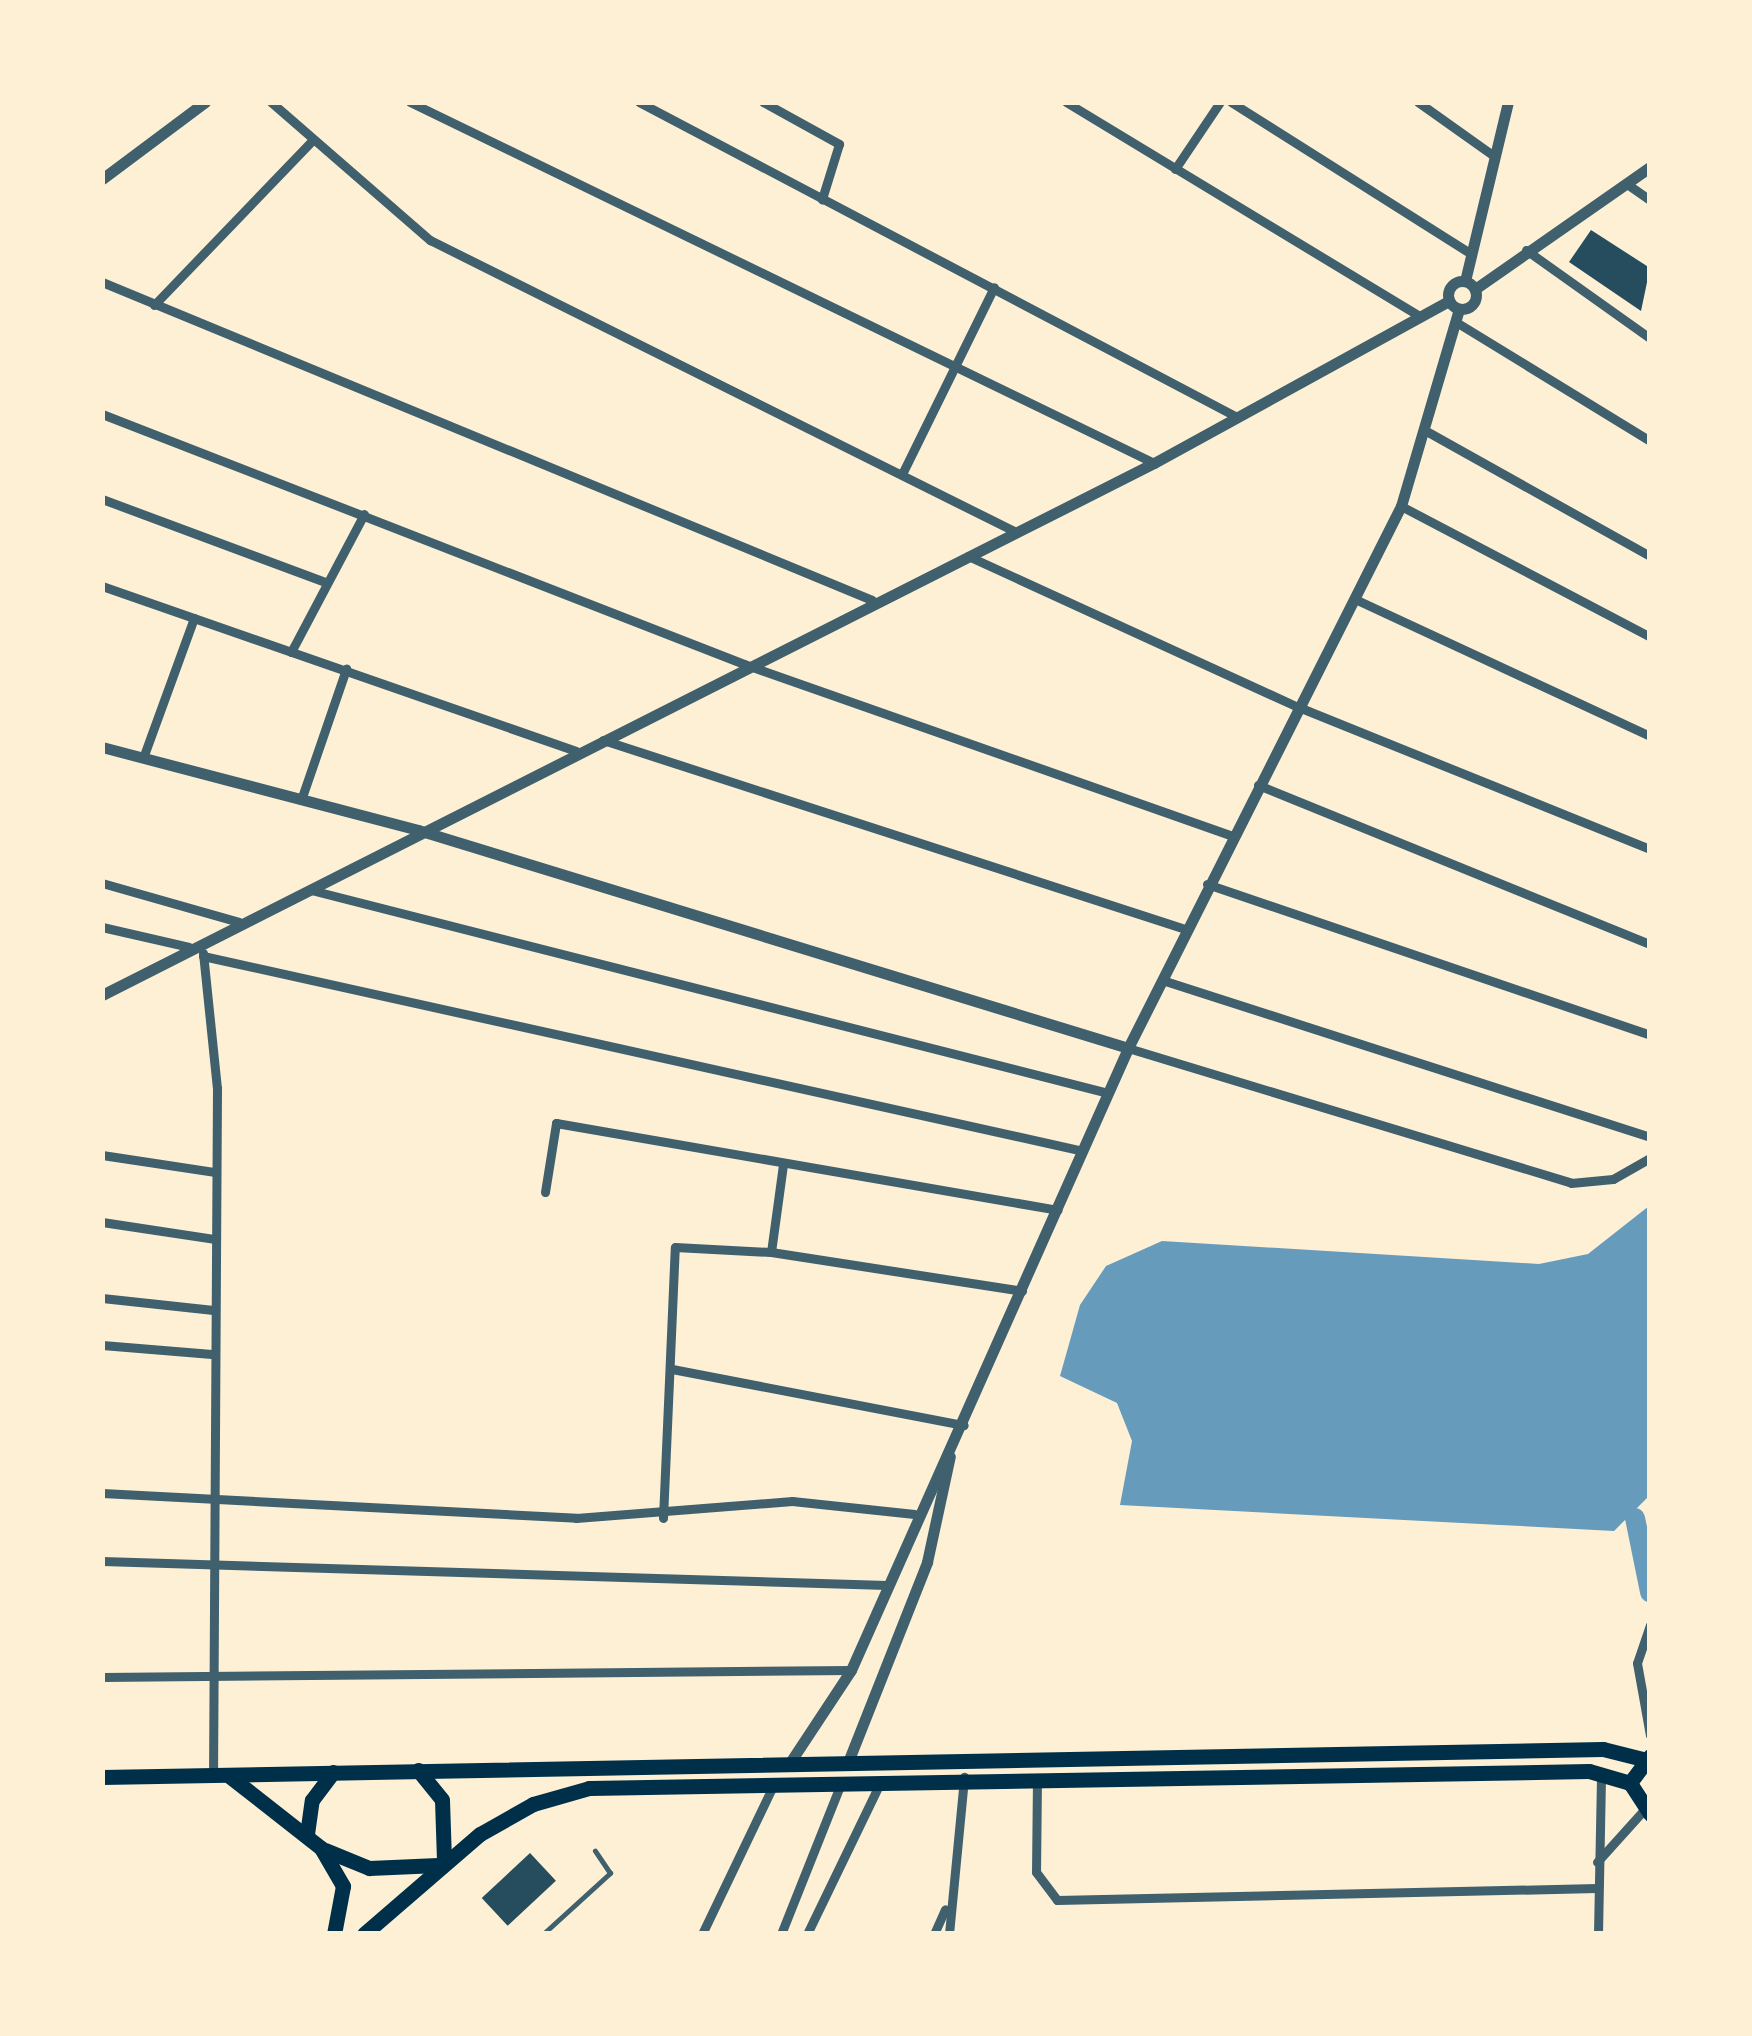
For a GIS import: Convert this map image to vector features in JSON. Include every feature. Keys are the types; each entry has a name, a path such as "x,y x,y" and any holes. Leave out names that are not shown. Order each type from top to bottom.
{"main road":[{"path":"364,1934 441,1863 515,1813 570,1792 777,1779 846,1770 1603,1749 1646,1758 1630,1782"},
{"path":"102,1777 789,1764 882,1777 1601,1772 1630,1782 1646,1812"},
{"path":"418,1770 442,1800 441,1863"},
{"path":"307,1834 312,1800 333,1772"},
{"path":"220,1775 307,1834 321,1848 343,1886 334,1934"},
{"path":"321,1848 369,1868 441,1863"}],"street":[{"path":"271,102 430,240 903,472 1014,532"},
{"path":"410,102 1154,464"},
{"path":"640,102 1235,416"},
{"path":"763,102 839,144 822,199"},
{"path":"1066,102 1420,316"},
{"path":"1175,168 1220,102"},
{"path":"1232,102 1467,251"},
{"path":"1418,102 1494,156"},
{"path":"102,995 744,664 1154,464 1420,316 1471,306 1467,251 1508,102"},
{"path":"102,178 201,104"},
{"path":"154,306 313,140"},
{"path":"789,1764 851,1670 914,1514 950,1456 1128,1048 1255,784 1357,600 1401,506 1428,432 1455,311 1449,289 1470,285 1650,167"},
{"path":"1627,184 1650,200"},
{"path":"1525,249 1650,338"},
{"path":"102,282 872,600"},
{"path":"903,472 959,368 994,287"},
{"path":"1455,311 1650,441"},
{"path":"102,414 744,664 1230,834"},
{"path":"1428,432 1650,556"},
{"path":"102,500 325,582"},
{"path":"1401,506 1650,637"},
{"path":"291,652 364,514"},
{"path":"968,556 1296,706 1650,849"},
{"path":"102,586 576,751"},
{"path":"1357,600 1650,736"},
{"path":"143,758 194,618"},
{"path":"301,800 346,669"},
{"path":"600,739 1185,929"},
{"path":"102,746 418,830 1571,1183 1613,1179 1650,1158"},
{"path":"1255,784 1650,944"},
{"path":"102,882 240,922"},
{"path":"1207,884 1650,1034"},
{"path":"307,889 1108,1093"},
{"path":"102,927 195,944 203,956 217,1088 212,1677 220,1775"},
{"path":"203,956 1083,1150"},
{"path":"1162,980 1650,1137"},
{"path":"545,1192 556,1124 1058,1210"},
{"path":"102,1155 214,1172"},
{"path":"772,1252 783,1164"},
{"path":"102,1222 214,1239"},
{"path":"663,1518 676,1247 772,1252 1022,1291"},
{"path":"102,1298 213,1310"},
{"path":"102,1345 212,1354"},
{"path":"672,1369 964,1425"},
{"path":"781,1934 927,1562 950,1456"},
{"path":"102,1493 663,1518 792,1501 914,1514"},
{"path":"102,1560 887,1585"},
{"path":"1650,1625 1637,1663 1650,1736"},
{"path":"102,1677 851,1670"},
{"path":"1598,1934 1601,1772"},
{"path":"948,1934 947,1904 964,1775"},
{"path":"1037,1775 1036,1872 1057,1900 1597,1888"},
{"path":"807,1934 882,1777"},
{"path":"702,1934 777,1779"},
{"path":"1597,1862 1646,1812"},
{"path":"934,1934 947,1904"}],"lane":[{"path":"544,1934 610,1874 594,1851"}],"water":[{"path":"1649,1206 1649,1496 1614,1531 1120,1505 1132,1441 1117,1403 1060,1376 1080,1305 1106,1266 1162,1241 1539,1264 1588,1254"}],"building":[{"path":"1591,230 1650,268 1641,311 1569,262"},
{"path":"530,1853 556,1881 508,1926 482,1898"}],"waterway":[{"path":"1635,1518 1650,1592"}]}
